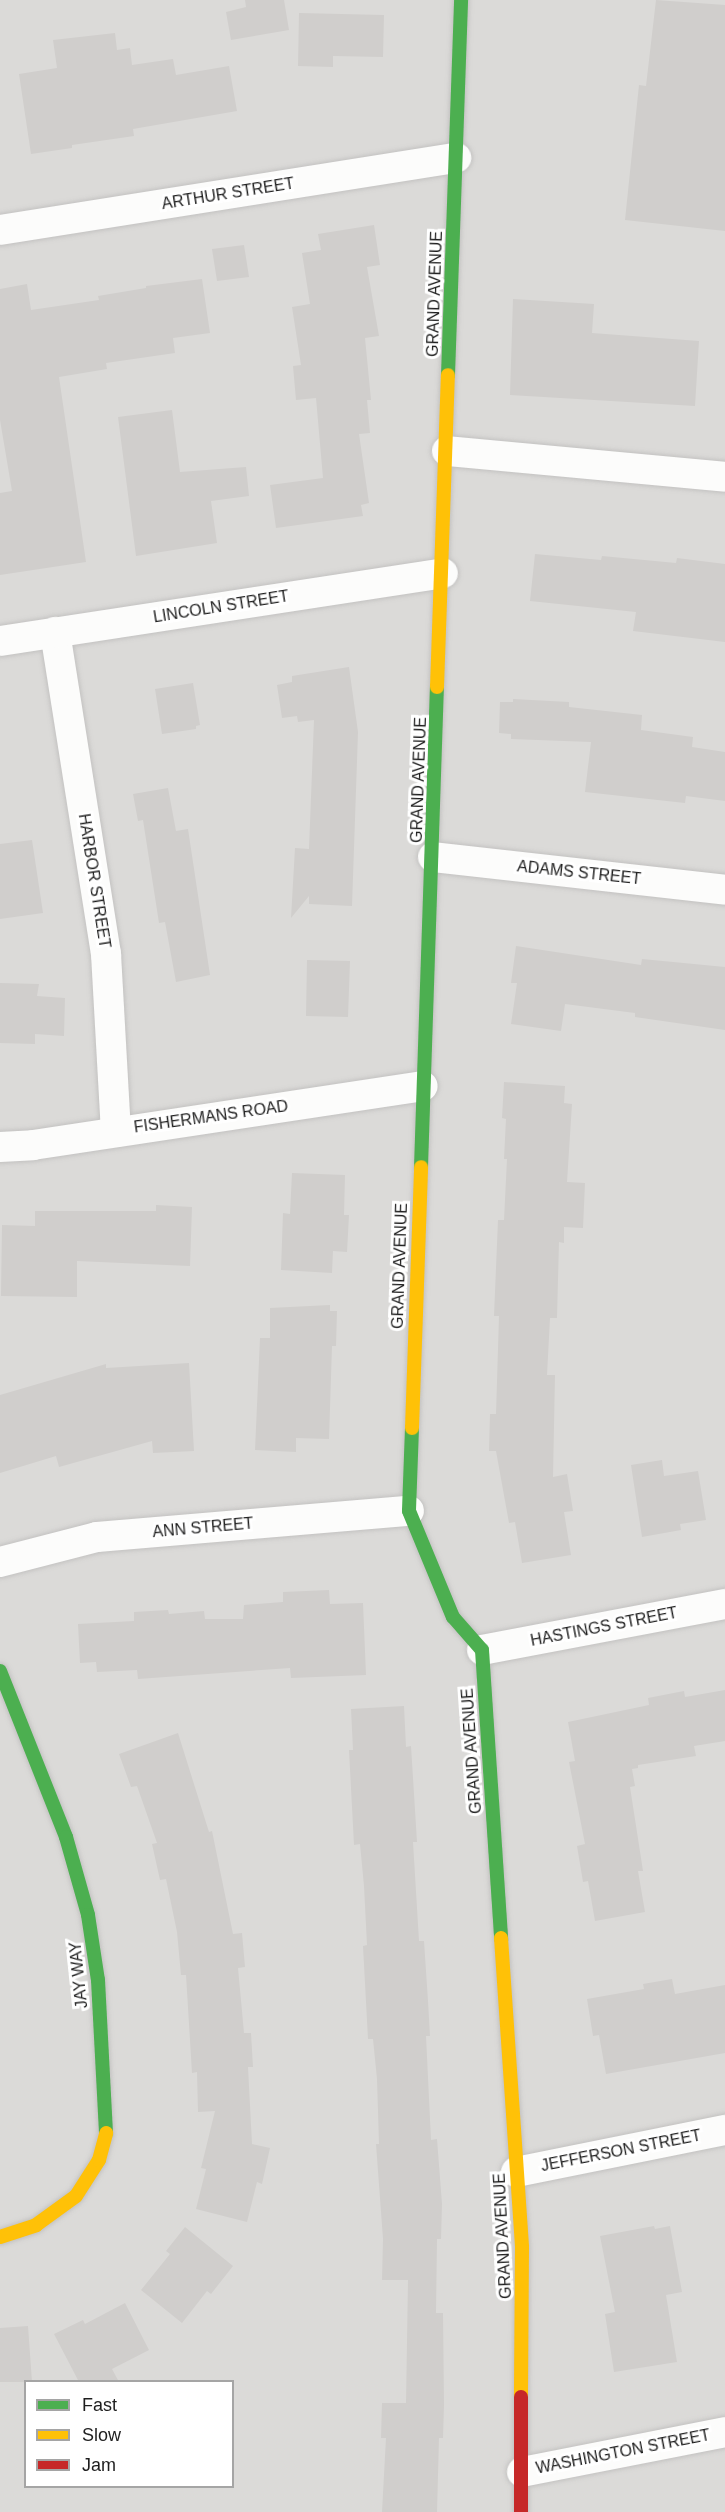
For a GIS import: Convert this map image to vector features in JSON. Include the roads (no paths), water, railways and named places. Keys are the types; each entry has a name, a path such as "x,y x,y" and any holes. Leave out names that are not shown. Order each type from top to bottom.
{"street":[{"name":"GRAND AVENUE","path":"461,0 409,1511 453,1617 482,1650 522,2247 521,2512"},
{"name":"ARTHUR STREET","path":"0,230 456,158"},
{"path":"447,451 725,477"},
{"name":"LINCOLN STREET","path":"0,641 443,573"},
{"name":"HARBOR STREET","path":"55,632 106,954 116,1132"},
{"name":"ADAMS STREET","path":"433,857 725,890"},
{"name":"FISHERMANS ROAD","path":"0,1146 33,1145 423,1086"},
{"name":"ANN STREET","path":"0,1562 97,1537 409,1511"},
{"name":"HASTINGS STREET","path":"482,1650 725,1604"},
{"name":"JAY WAY","path":"0,1671 66,1837 88,1915 98,1980 107,2127 99,2160 76,2196 36,2225 0,2237"},
{"name":"JEFFERSON STREET","path":"516,2172 725,2130"},
{"name":"WASHINGTON STREET","path":"522,2472 725,2432"}]}
